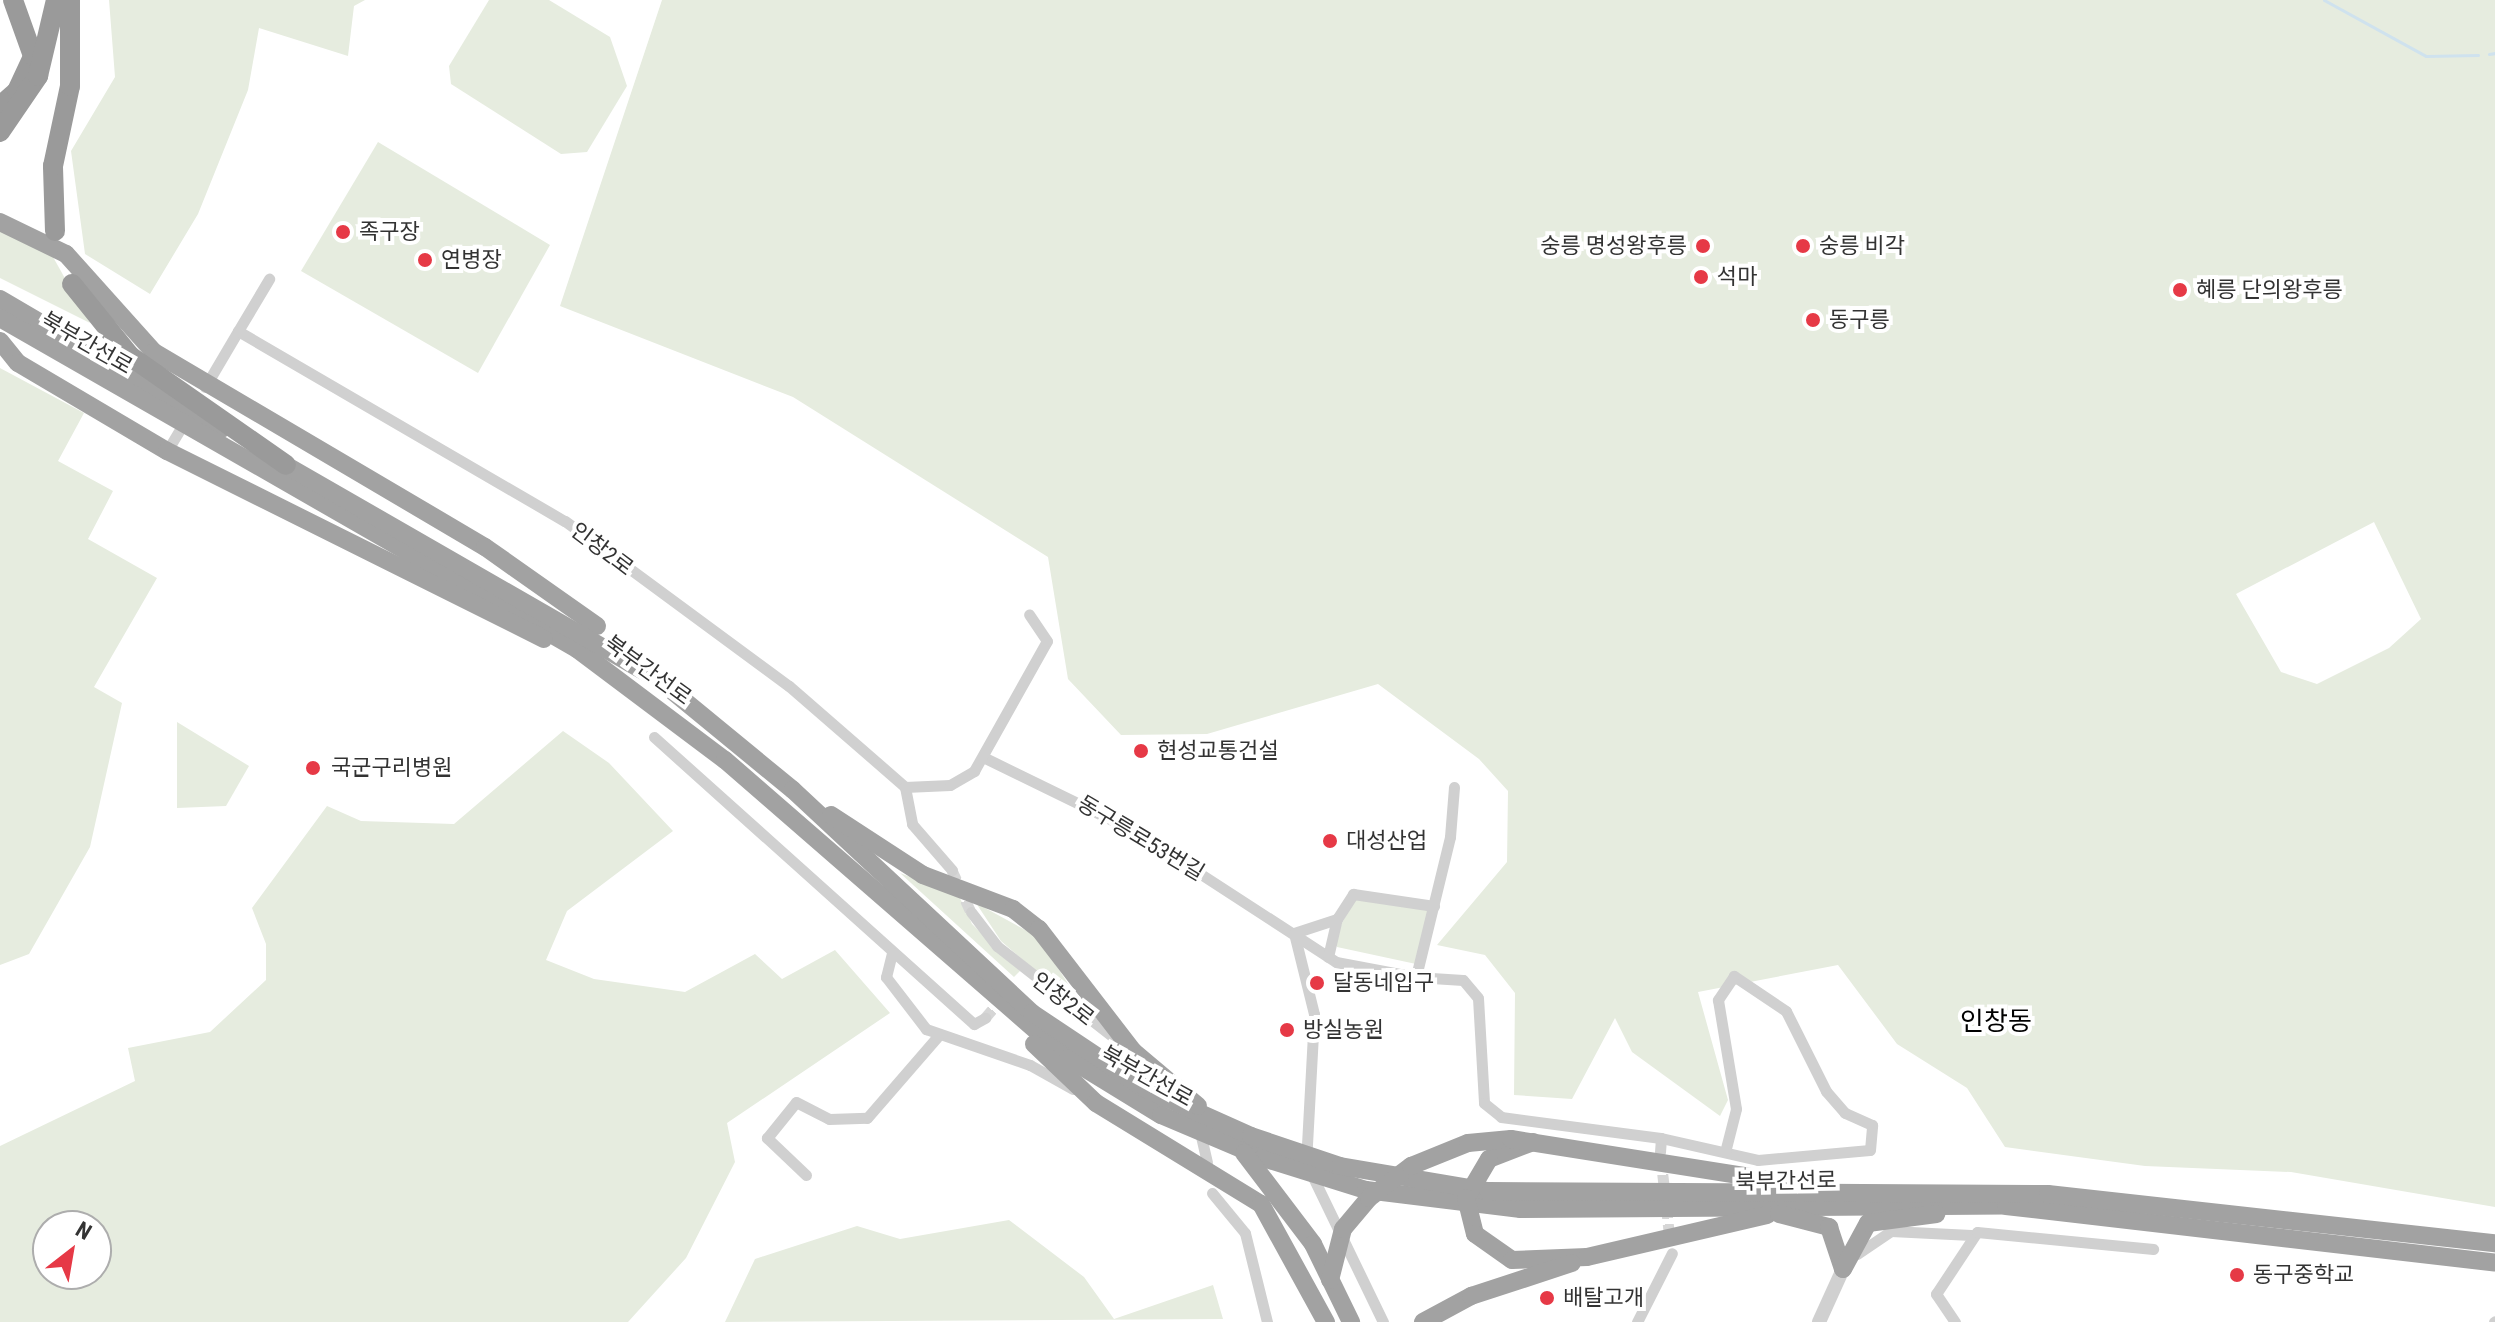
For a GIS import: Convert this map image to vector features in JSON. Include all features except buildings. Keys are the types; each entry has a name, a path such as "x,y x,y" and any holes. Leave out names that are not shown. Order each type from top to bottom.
{"highway":[{"path":"0,106 17,91 33,56 13,0"},
{"path":"0,132 38,76 56,0"},
{"path":"55,231 53,166 70,86 70,0"},
{"path":"0,222 66,254 130,332 206,386 493,552 659,680"},
{"path":"72,284 130,356 286,465"},
{"name":"북부간선로","path":"0,299 55,337 286,465 659,680 793,790 1021,1003 1099,1060 1251,1136 1340,1166 1488,1191 1833,1189 2063,1195 2491,1242"},
{"name":"북부간선로","path":"0,318 486,591 628,683 1019,1021 1120,1091 1309,1175 1424,1200 1521,1209 2022,1208 2495,1263"},
{"path":"0,341 18,363"},
{"path":"0,350 18,363 170,446 628,683"},
{"path":"793,790 923,875 1013,909 1039,929 1133,1051 1221,1127 1269,1181 1313,1244 1351,1322"},
{"path":"907,924 1094,1101 1261,1204 1332,1318"},
{"path":"1332,1318 1332,1258 1362,1206 1411,1166 1445,1150 1480,1140 1533,1142 1833,1189"},
{"path":"1533,1142 1498,1154 1478,1171 1466,1198 1470,1224 1483,1243 1512,1260 1587,1257"},
{"path":"1423,1322 1471,1296 1656,1235 1779,1214 1941,1213 2022,1208"},
{"path":"1843,1269 1868,1223 1941,1213"},
{"path":"1779,1214 1829,1227 1843,1269"}],"street":[{"path":"170,446 269,279"},
{"name":"인창2로","path":"238,331 565,521 789,686 905,787"},
{"path":"952,870 912,824 905,787 962,781 983,757 1048,638 1029,614"},
{"path":"654,737 974,1024 985,1018"},
{"name":"동구릉로53번길","path":"983,757 1112,817 1324,955 1357,970 1463,980 1478,998 1484,1103 1501,1117 1661,1138 1758,1160 1864,1154 1877,1133 1826,1091 1786,1011 1734,976 1718,1000 1736,1109 1725,1152"},
{"path":"1416,977 1434,906 1454,787"},
{"path":"1303,968 1309,953 1324,955 1337,919 1353,894 1434,906"},
{"name":"인창2로","path":"971,912 1025,969 1133,1051 1192,1118 1207,1162"},
{"path":"1337,919 1294,933 1314,1014 1306,1163 1383,1322"},
{"path":"892,953 886,977 938,1036 1030,1065 1094,1101"},
{"path":"1016,982 1025,969"},
{"path":"806,1175 767,1138 796,1102 829,1119 867,1118 938,1036"},
{"path":"1660,1152 1661,1138"},
{"path":"1212,1193 1245,1233 1267,1322"},
{"path":"1819,1322 1843,1269 1891,1231 2153,1249"},
{"path":"1955,1322 1936,1294 1971,1235"},
{"path":"1637,1322 1672,1253"}],"shaded area":[{"path":"109,0 365,0 354,6 348,56 259,28 248,90 198,214 150,294 85,254 71,151 115,77"},
{"path":"489,0 549,0 610,37 627,86 587,152 561,154 451,84 449,66"},
{"path":"662,0 2495,0 2495,1207 2291,1172 2145,1166 2005,1147 1967,1088 1897,1044 1838,965 1698,992 1728,1100 1720,1116 1632,1052 1615,1018 1572,1099 1514,1095 1515,993 1485,955 1437,945 1507,862 1508,791 1479,759 1378,684 1207,734 1121,735 1068,679 1048,557 793,397 560,306","holes":["2374,522 2421,619 2389,648 2317,684 2281,672 2236,594"]},
{"name":"연병장","path":"378,142 550,245 478,373 301,271"},
{"path":"0,231 53,257 90,323 0,278"},
{"path":"0,368 84,413 58,461 113,491 88,539 157,578 94,687 122,703 90,847 29,954 0,965"},
{"path":"177,722 249,766 226,806 177,808"},
{"path":"563,731 609,763 673,831 567,911 546,960 594,979 685,992 755,954 782,979 835,950 890,1013 727,1123 735,1162 686,1258 628,1322 0,1322 0,1146 135,1081 128,1048 210,1032 266,980 266,944 252,908 327,806 361,821 454,824"},
{"path":"900,873 959,896 972,924 1020,971 1014,977"},
{"path":"1354,899 1430,910 1416,964 1337,947 1334,939"},
{"path":"976,903 1038,937 1090,1018 1001,941"},
{"path":"1009,1220 1084,1277 1114,1319 1213,1285 1223,1319 725,1322 755,1259 857,1226 900,1239"}],"waterway":[{"path":"2324,0 2426,56 2478,55"},
{"path":"2489,54 2495,53"}],"tunnel":[{"path":"952,870 971,912"},
{"path":"985,1018 1016,982"},
{"path":"1661,1158 1670,1240"}],"place":[{"name":"족구장","path":"343,232"},
{"name":"숭릉 명성왕후릉","path":"1703,246"},
{"name":"숭릉 비각","path":"1803,246"},
{"name":"연병장","path":"425,260"},
{"name":"석마","path":"1701,277"},
{"name":"혜릉 단의왕후릉","path":"2180,290"},
{"name":"동구릉","path":"1813,320"},
{"name":"현성교통건설","path":"1141,751"},
{"name":"국군구리병원","path":"313,768"},
{"name":"대성산업","path":"1330,841"},
{"name":"달동네입구","path":"1317,983"},
{"name":"방실농원","path":"1287,1030"},
{"name":"동구중학교","path":"2237,1275"},
{"name":"배탈고개","path":"1547,1298"}],"district":[{"name":"인창동","path":"1996,1022"}]}
